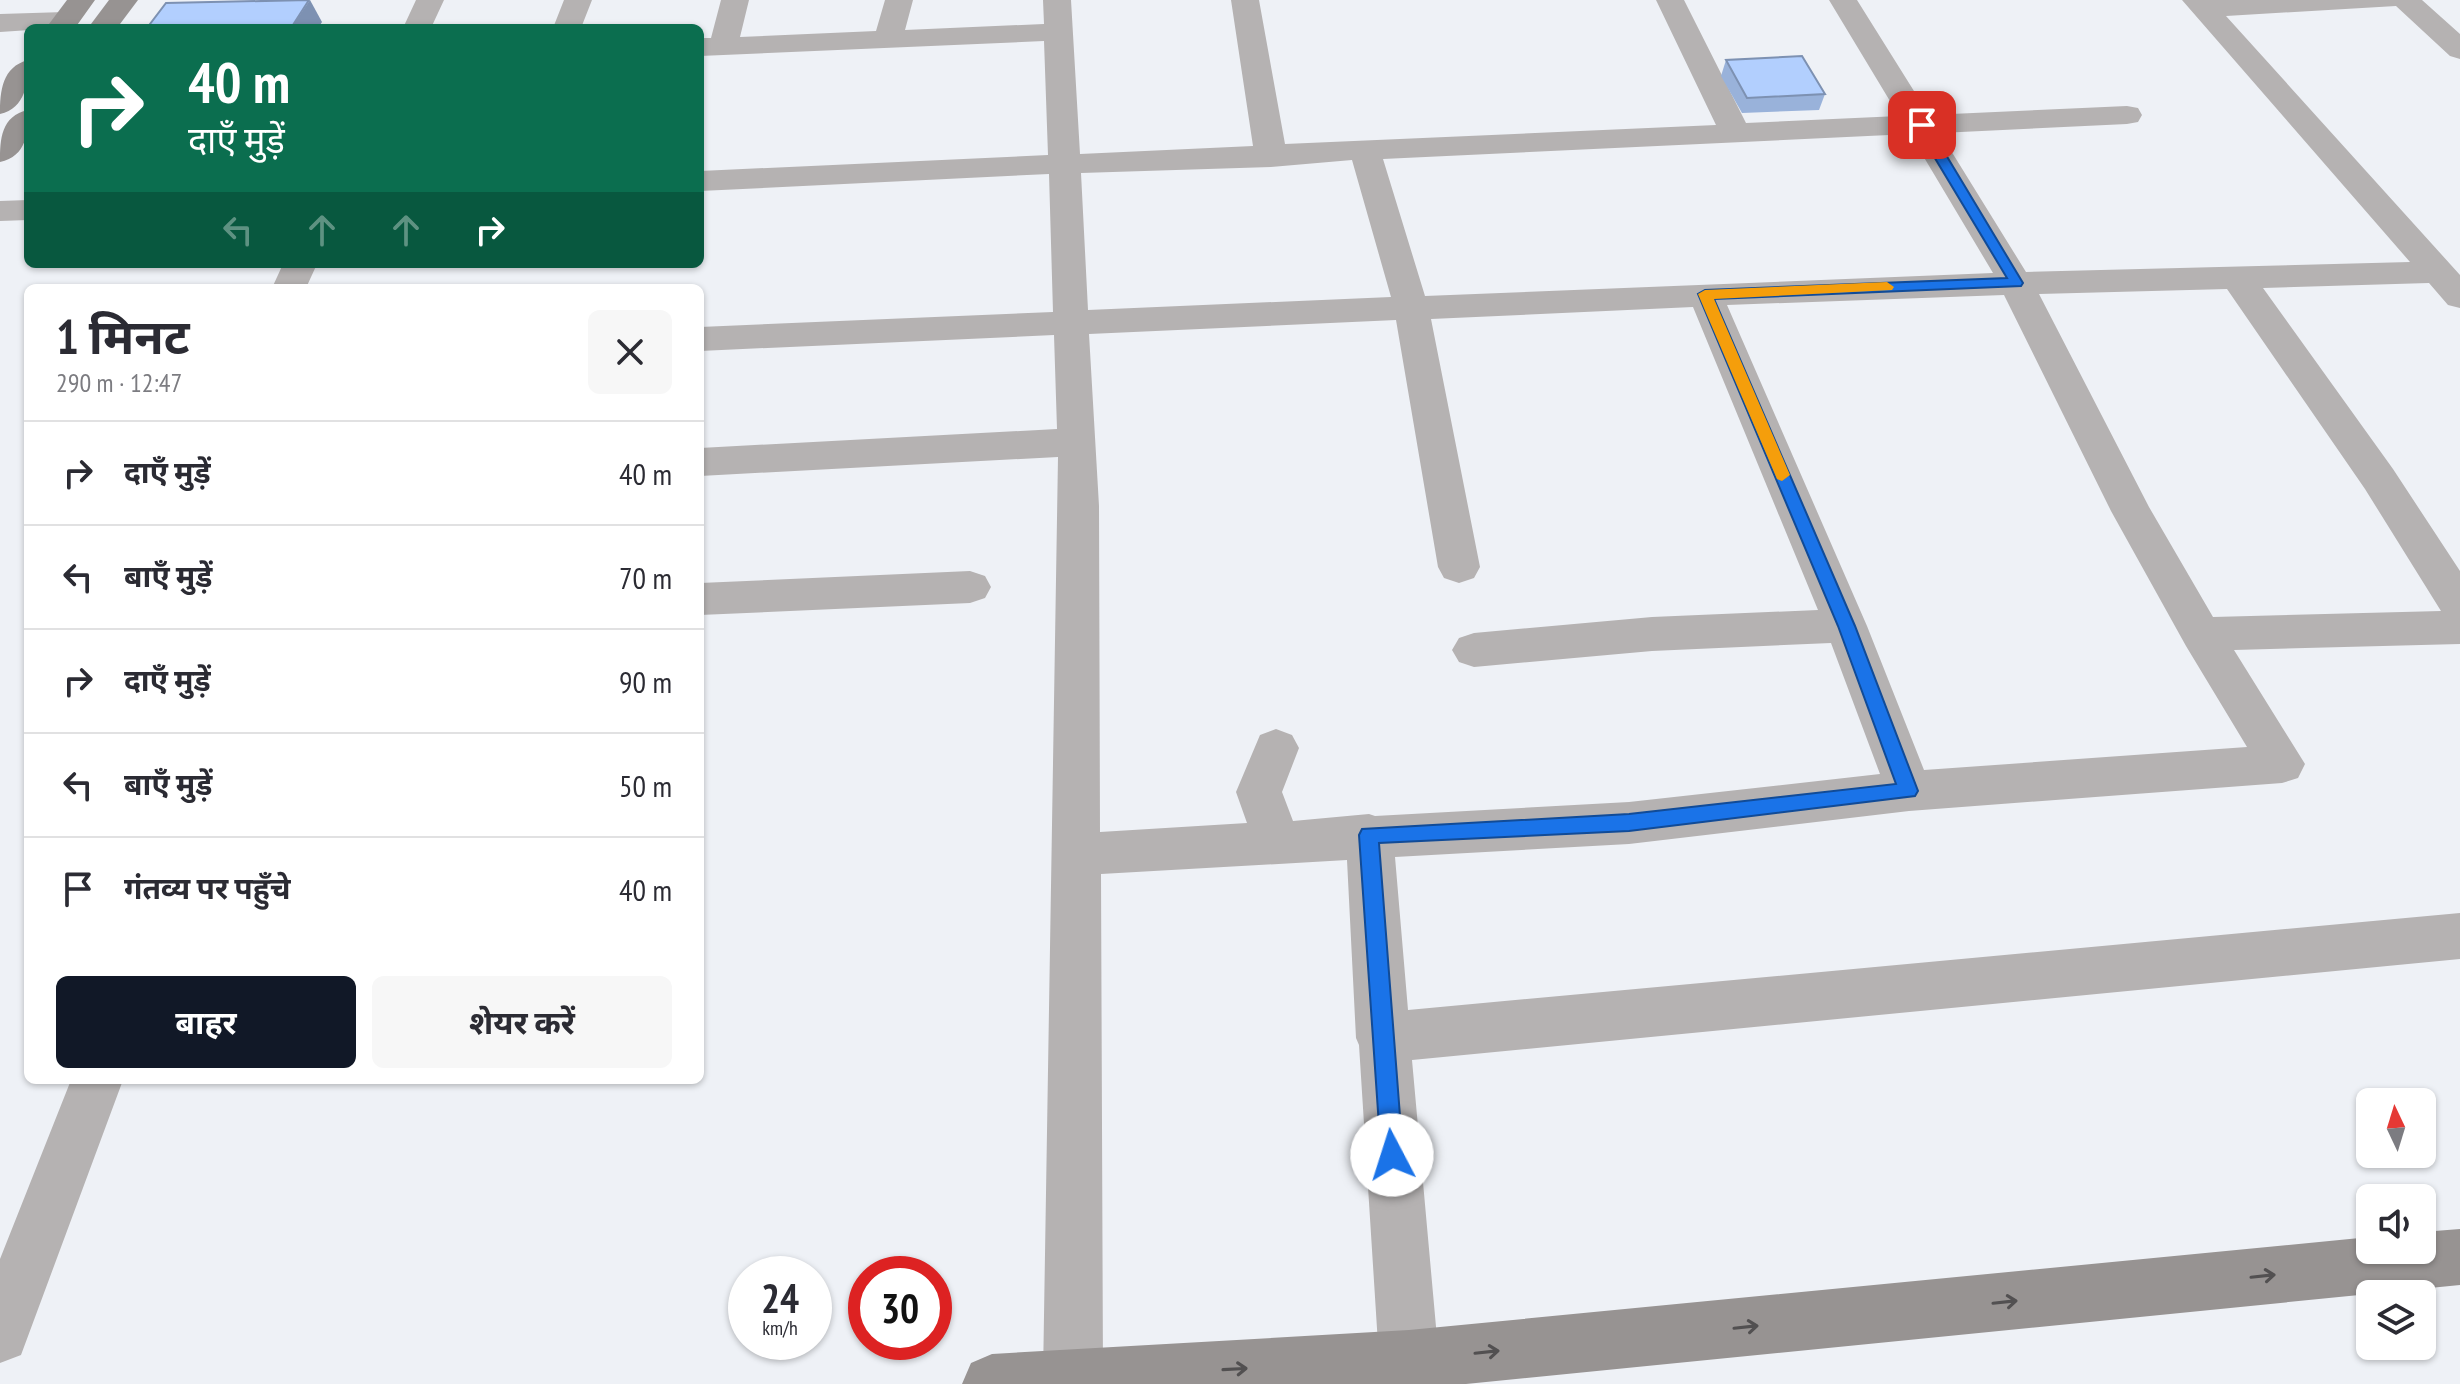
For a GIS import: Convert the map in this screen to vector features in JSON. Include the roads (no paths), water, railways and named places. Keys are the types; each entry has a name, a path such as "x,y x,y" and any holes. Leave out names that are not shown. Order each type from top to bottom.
{"street":[{"path":"105,24 124,0"},
{"path":"419,24 430,0"},
{"path":"569,24 578,0"},
{"path":"735,0 712,47 888,40 1059,16 1062,166 1079,506 1073,1377"},
{"path":"888,40 899,0"},
{"path":"1245,0 1271,157"},
{"path":"1670,0 1736,134"},
{"path":"1077,854 1369,835 1629,823 1909,791 2282,764 2201,634 2131,511 2016,283 1843,0"},
{"path":"2200,4 2387,0"},
{"path":"2406,0 2460,50"},
{"path":"2200,4 2449,285"},
{"path":"0,23 69,16"},
{"path":"0,105 24,74"},
{"path":"704,181 2127,115"},
{"path":"0,153 24,124"},
{"path":"1365,152 1411,306 1459,567"},
{"path":"0,211 24,210"},
{"path":"704,339 1411,306 2016,283 2237,277 2449,285"},
{"path":"2237,277 2379,479 2460,605"},
{"path":"1705,294 1846,626 1909,791"},
{"path":"704,462 1076,442"},
{"path":"704,599 970,587"},
{"path":"1474,650 1652,634 1846,626"},
{"path":"2201,634 2460,627"},
{"path":"1276,748 1259,792 1277,843"},
{"path":"1369,835 1382,1038 1409,1360"},
{"path":"1382,1038 2460,936"},
{"path":"0,1334 95,1084"},
{"path":"992,1384 1409,1360 2460,1257"}]}
